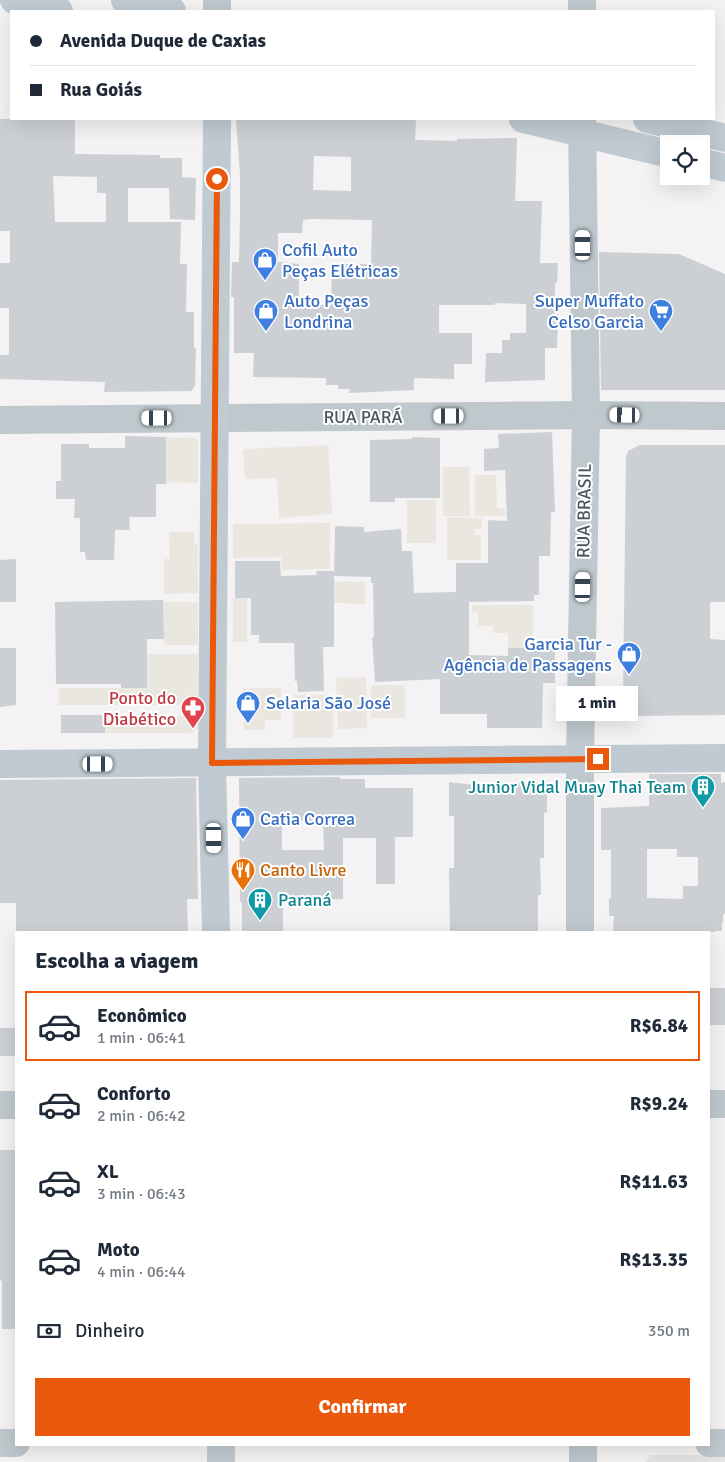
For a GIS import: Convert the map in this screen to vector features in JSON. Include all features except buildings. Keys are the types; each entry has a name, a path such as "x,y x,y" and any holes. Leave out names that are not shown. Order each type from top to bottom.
{"main road":[{"path":"14,0 55,10"},
{"path":"125,0 168,10"},
{"path":"216,931 212,763 217,120"},
{"path":"533,120 582,125 660,151"},
{"path":"651,120 725,138"},
{"path":"710,164 725,168"},
{"path":"0,764 725,758"},
{"path":"220,1462 221,1446"}],"street":[{"name":"RUA BRASIL","path":"580,931 580,759 586,415 582,125"},
{"name":"RUA PARÁ","path":"0,420 586,415 725,416"},
{"path":"710,1104 725,1104"},
{"path":"0,1105 15,1105"},
{"path":"710,1442 725,1443"},
{"path":"0,1443 15,1443"},
{"path":"583,1446 583,1462"}],"shaded area":[{"path":"166,437 194,438 198,441 198,483 166,482"},
{"path":"328,445 332,514 279,518 277,478 245,479 243,449"},
{"path":"443,467 469,467 470,516 443,516"},
{"path":"475,475 496,475 497,508 505,508 505,516 475,516"},
{"path":"407,500 436,500 436,543 407,543"},
{"path":"447,517 482,518 482,529 474,529 474,535 481,535 481,560 447,560"},
{"path":"330,523 330,569 282,570 281,557 233,558 233,524"},
{"path":"169,532 194,532 194,543 198,544 198,593 164,594 164,559 170,559"},
{"path":"320,581 365,582 365,604 318,602"},
{"path":"233,598 247,598 247,642 233,642"},
{"path":"163,602 198,602 198,645 164,645"},
{"path":"472,605 533,605 533,648 508,648 508,633 494,633 493,626 478,626 478,613 472,612"},
{"path":"146,654 198,654 198,705 59,705 59,688 146,688"},
{"path":"366,677 367,728 338,729 336,678"},
{"path":"371,685 405,685 405,718 371,718"},
{"path":"281,688 281,720 265,720 265,730 244,730 243,689"},
{"path":"293,695 333,695 333,738 293,738"},
{"path":"105,716 197,716 198,727 192,733 105,733"},
{"path":"651,1455 725,1455 725,1462 645,1462"}],"place":[{"name":"Cofil Auto Peças Elétricas","path":"265,281"},
{"name":"Auto Peças Londrina","path":"266,332"},
{"name":"Super Muffato Celso Garcia","path":"661,332"},
{"name":"Garcia Tur - Agência de Passagens","path":"629,675"},
{"name":"Selaria São José","path":"248,724"},
{"name":"Ponto do Diabético","path":"193,729"},
{"name":"Junior Vidal Muay Thai Team","path":"703,808"},
{"name":"Catia Correa","path":"243,840"},
{"name":"Canto Livre","path":"243,891"},
{"name":"Paraná","path":"260,921"}],"route":[{"path":"217,179 212,763 598,759"}]}
